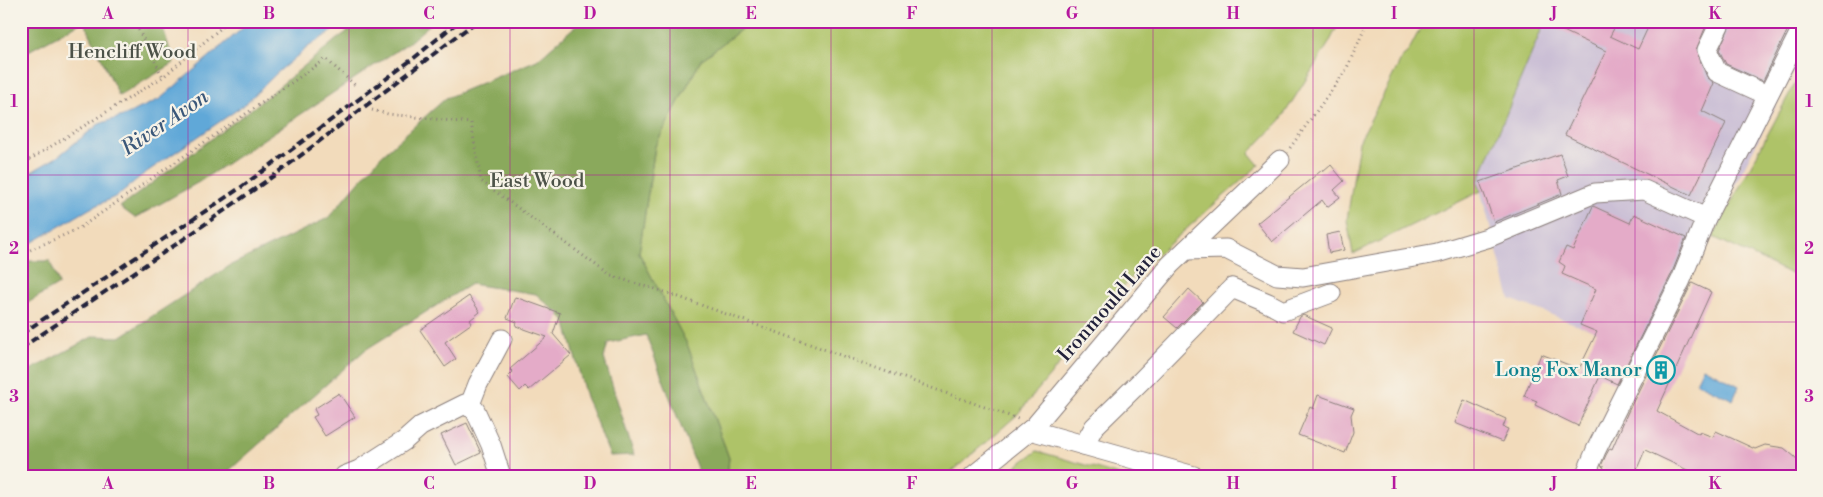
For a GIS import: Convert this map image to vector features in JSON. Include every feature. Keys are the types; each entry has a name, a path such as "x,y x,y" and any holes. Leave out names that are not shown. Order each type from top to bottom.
{"street":[{"path":"1721,21 1707,50 1717,72 1767,95"},
{"path":"1585,476 1596,450 1681,280 1706,218 1802,28"},
{"name":"Ironmould Lane","path":"973,476 1032,429 1170,265 1280,160"},
{"path":"1186,250 1226,249 1277,275 1303,277 1437,253 1487,238 1595,193 1644,190 1706,218"},
{"path":"1084,445 1094,427 1232,288 1282,311 1331,293"},
{"path":"469,407 478,384 502,339"},
{"path":"344,476 359,470 404,441 420,426 465,404 474,410 491,445 501,476"},
{"path":"1032,429 1194,476"}],"path":[{"path":"134,21 163,77"},
{"path":"21,164 163,77 229,21"},
{"path":"1280,160 1346,70 1368,21"},
{"path":"21,254 78,230 326,60 357,87"},
{"path":"372,110 388,114 471,122 481,181 611,276 662,291 940,390 1022,420 1032,429"}],"shaded area":[{"path":"1545,21 1802,21 1802,55 1649,352 1510,299 1478,182"}],"green space":[{"name":"Hencliff Wood","path":"21,21 84,21 21,55"},
{"name":"Hencliff Wood","path":"84,21 161,21 174,63 119,96"},
{"path":"362,21 434,21 408,43 199,182 135,218 120,207 254,107"},
{"name":"East Wood","path":"581,21 752,21 701,60 655,146 639,253 687,344 729,458 727,476 700,476 646,335 608,343 604,358 634,455 610,456 586,397 565,320 536,294 471,284 365,350 223,476 21,476 21,375 94,336 120,337 231,265 328,218 381,156 446,98 537,60"},
{"path":"752,21 1340,21 1329,43 1280,121 1249,153 1259,165 1133,276 1016,416 947,476 727,476 729,458 687,344 639,253 655,146 701,60"},
{"path":"1424,21 1545,21 1478,182 1481,191 1353,254 1347,220 1359,142 1403,56 1408,52"},
{"path":"1802,70 1802,279 1713,237"},
{"path":"21,261 50,261 59,284 21,307"},
{"path":"1037,451 1123,476 1002,476"}],"water":[{"name":"River Avon","path":"251,21 347,21 308,47 277,73 244,105 141,176 117,196 91,208 21,249 21,178 57,157 99,124 123,116 160,99"},
{"path":"1703,367 1739,386 1733,400 1696,382"}],"building":[{"path":"1542,21 1618,21 1610,36 1638,49 1651,21 1708,21 1696,50 1707,77 1714,83 1702,111 1726,123 1691,195 1565,135 1606,51"},
{"path":"1732,21 1792,21 1763,81 1726,64 1719,50"},
{"path":"1560,154 1568,176 1558,180 1562,194 1494,222 1480,182"},
{"path":"1331,165 1344,181 1334,190 1340,197 1327,207 1322,200 1272,242 1257,223 1322,170 1323,172"},
{"path":"1593,206 1630,223 1634,214 1686,238 1671,275 1617,384 1600,376 1578,426 1535,405 1537,401 1524,396 1541,354 1579,369 1597,332 1580,325 1596,289 1562,274 1565,266 1559,262 1566,247 1573,250"},
{"path":"1340,232 1344,250 1329,253 1326,235"},
{"name":"Long Fox Manor","path":"1692,283 1711,292 1657,411 1699,434 1700,432 1713,437 1716,431 1755,449 1765,445 1784,448 1795,457 1801,466 1802,476 1700,476 1645,450 1634,476 1600,476 1604,467 1601,466 1606,455 1610,448 1612,449 1627,414"},
{"path":"1189,289 1203,302 1177,328 1164,317"},
{"path":"469,296 480,312 470,320 472,323 445,342 456,359 445,367 420,330"},
{"path":"515,297 560,313 553,334 571,355 529,390 525,386 520,391 508,377 513,372 510,369 547,337 516,326 517,322 507,318"},
{"path":"1303,315 1332,328 1324,345 1293,331"},
{"path":"339,393 355,417 325,436 313,417 317,415 314,409"},
{"path":"1318,395 1354,408 1351,415 1353,432 1345,453 1298,435 1310,407 1313,409"},
{"path":"1464,400 1506,419 1503,427 1508,429 1502,442 1455,423"},
{"path":"467,423 481,453 456,465 441,435"}],"railway":[{"path":"21,334 240,188 414,58 459,21"},
{"path":"21,348 181,241 279,172 477,21"}],"place":[{"name":"Long Fox Manor","path":"1661,370"}]}
